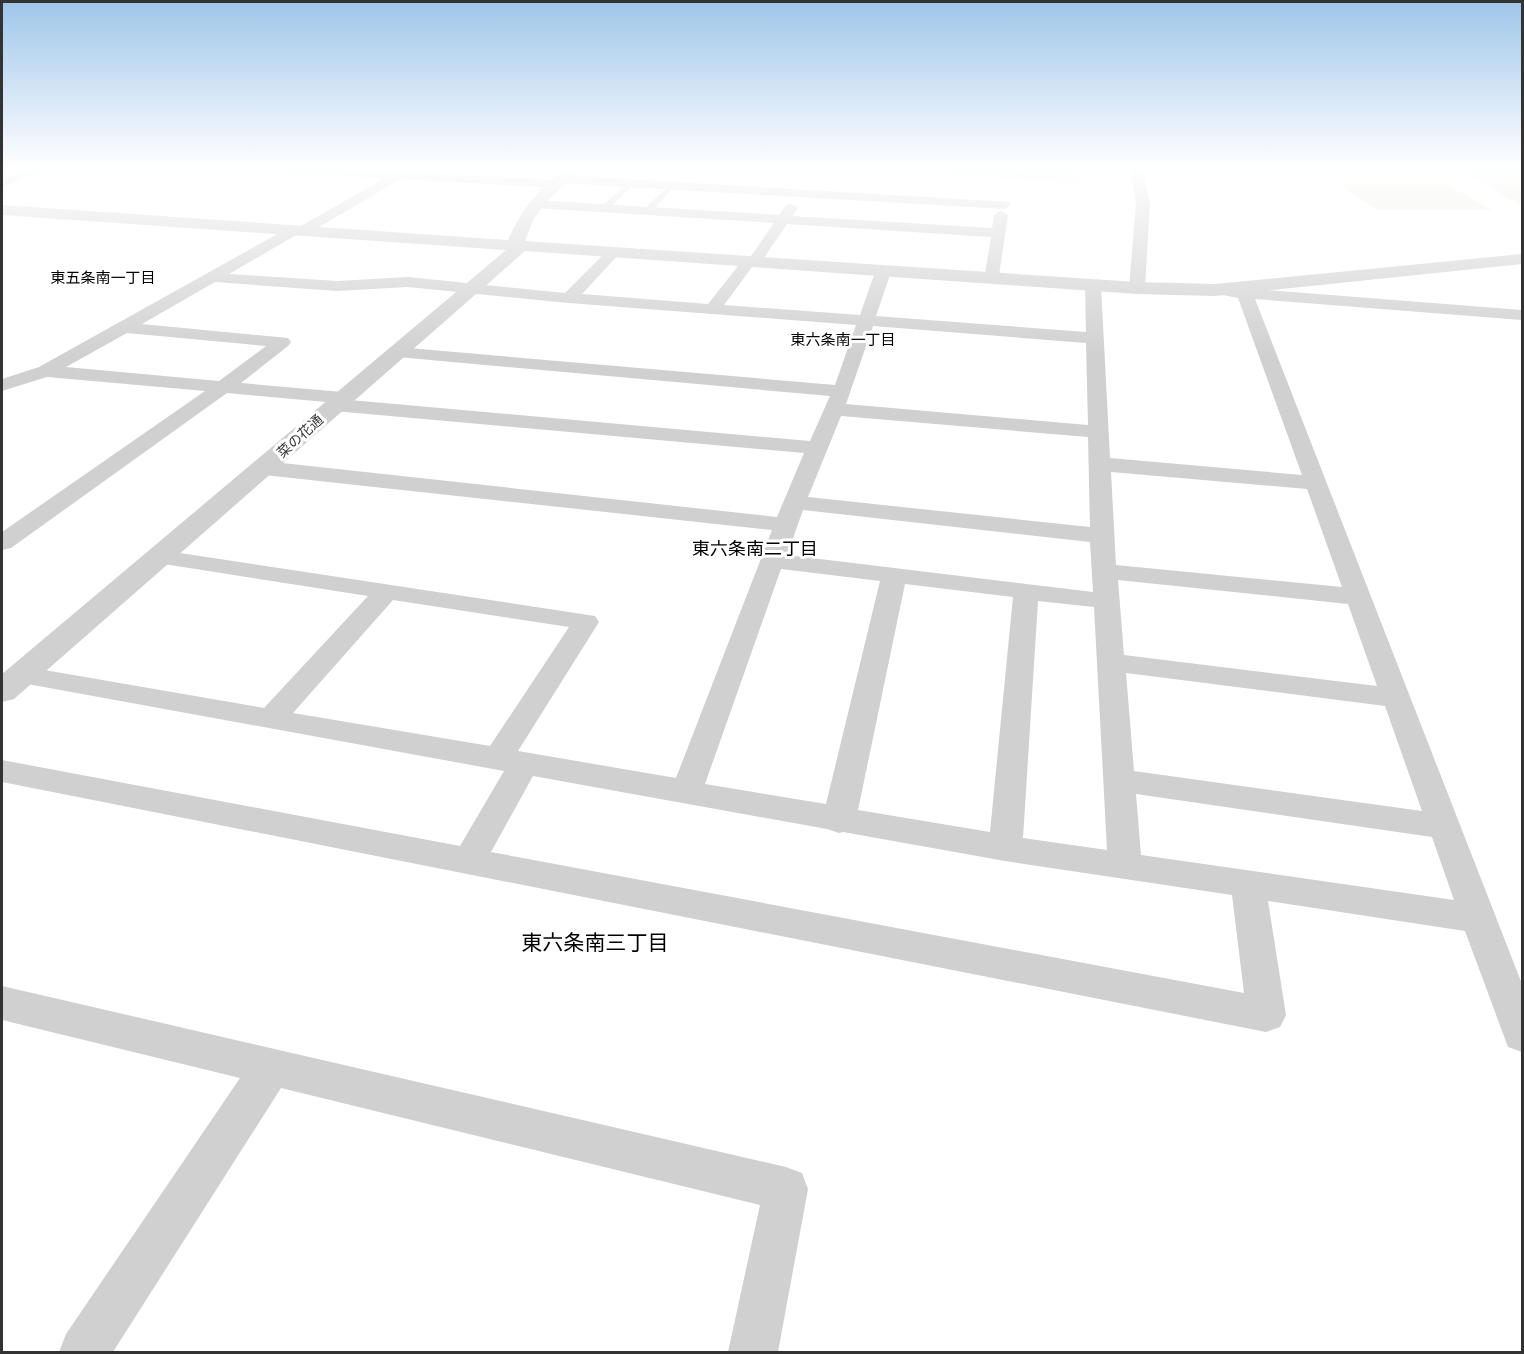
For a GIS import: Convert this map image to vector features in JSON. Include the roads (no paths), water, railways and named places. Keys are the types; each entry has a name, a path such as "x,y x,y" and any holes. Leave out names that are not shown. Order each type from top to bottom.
{"street":[{"path":"2,385 46,371 299,230"},
{"path":"302,230 1093,286 1215,290 1522,315"},
{"path":"519,246 516,240 520,230"},
{"path":"713,308 747,264 754,262 775,230"},
{"path":"954,230 997,233 992,279"},
{"path":"1137,288 1141,230"},
{"name":"菜の花通","path":"11,683 264,468 338,401 519,246"},
{"path":"569,298 613,253"},
{"path":"1215,290 1522,259"},
{"path":"686,793 790,513 838,400 882,272"},
{"path":"211,277 337,286 408,282 469,290 1095,338"},
{"path":"1093,286 1102,536 1125,867"},
{"path":"1245,294 1522,1034"},
{"path":"2,543 225,386 282,342 123,327"},
{"path":"397,352 838,400 1098,432"},
{"path":"46,371 225,386 338,401 817,448"},
{"path":"1099,464 1316,483"},
{"path":"264,468 790,513 1102,536"},
{"path":"160,557 586,622 510,762 469,861"},
{"path":"773,561 1107,602"},
{"path":"1105,571 1359,597"},
{"path":"839,821 894,576"},
{"path":"270,719 386,592"},
{"path":"1005,848 1026,592"},
{"path":"1111,662 1397,698"},
{"path":"11,683 270,719 839,821 1005,848 1478,918"},
{"path":"2,771 1266,1015 1248,883"},
{"path":"1120,780 1446,828"},
{"path":"2,1003 786,1189 753,1353"},
{"path":"84,1353 271,1067"}],"district":[{"name":"東五条南一丁目","path":"103,278"},
{"name":"東六条南一丁目","path":"843,340"},
{"name":"東六条南二丁目","path":"755,549"},
{"name":"東六条南三丁目","path":"595,943"}]}
